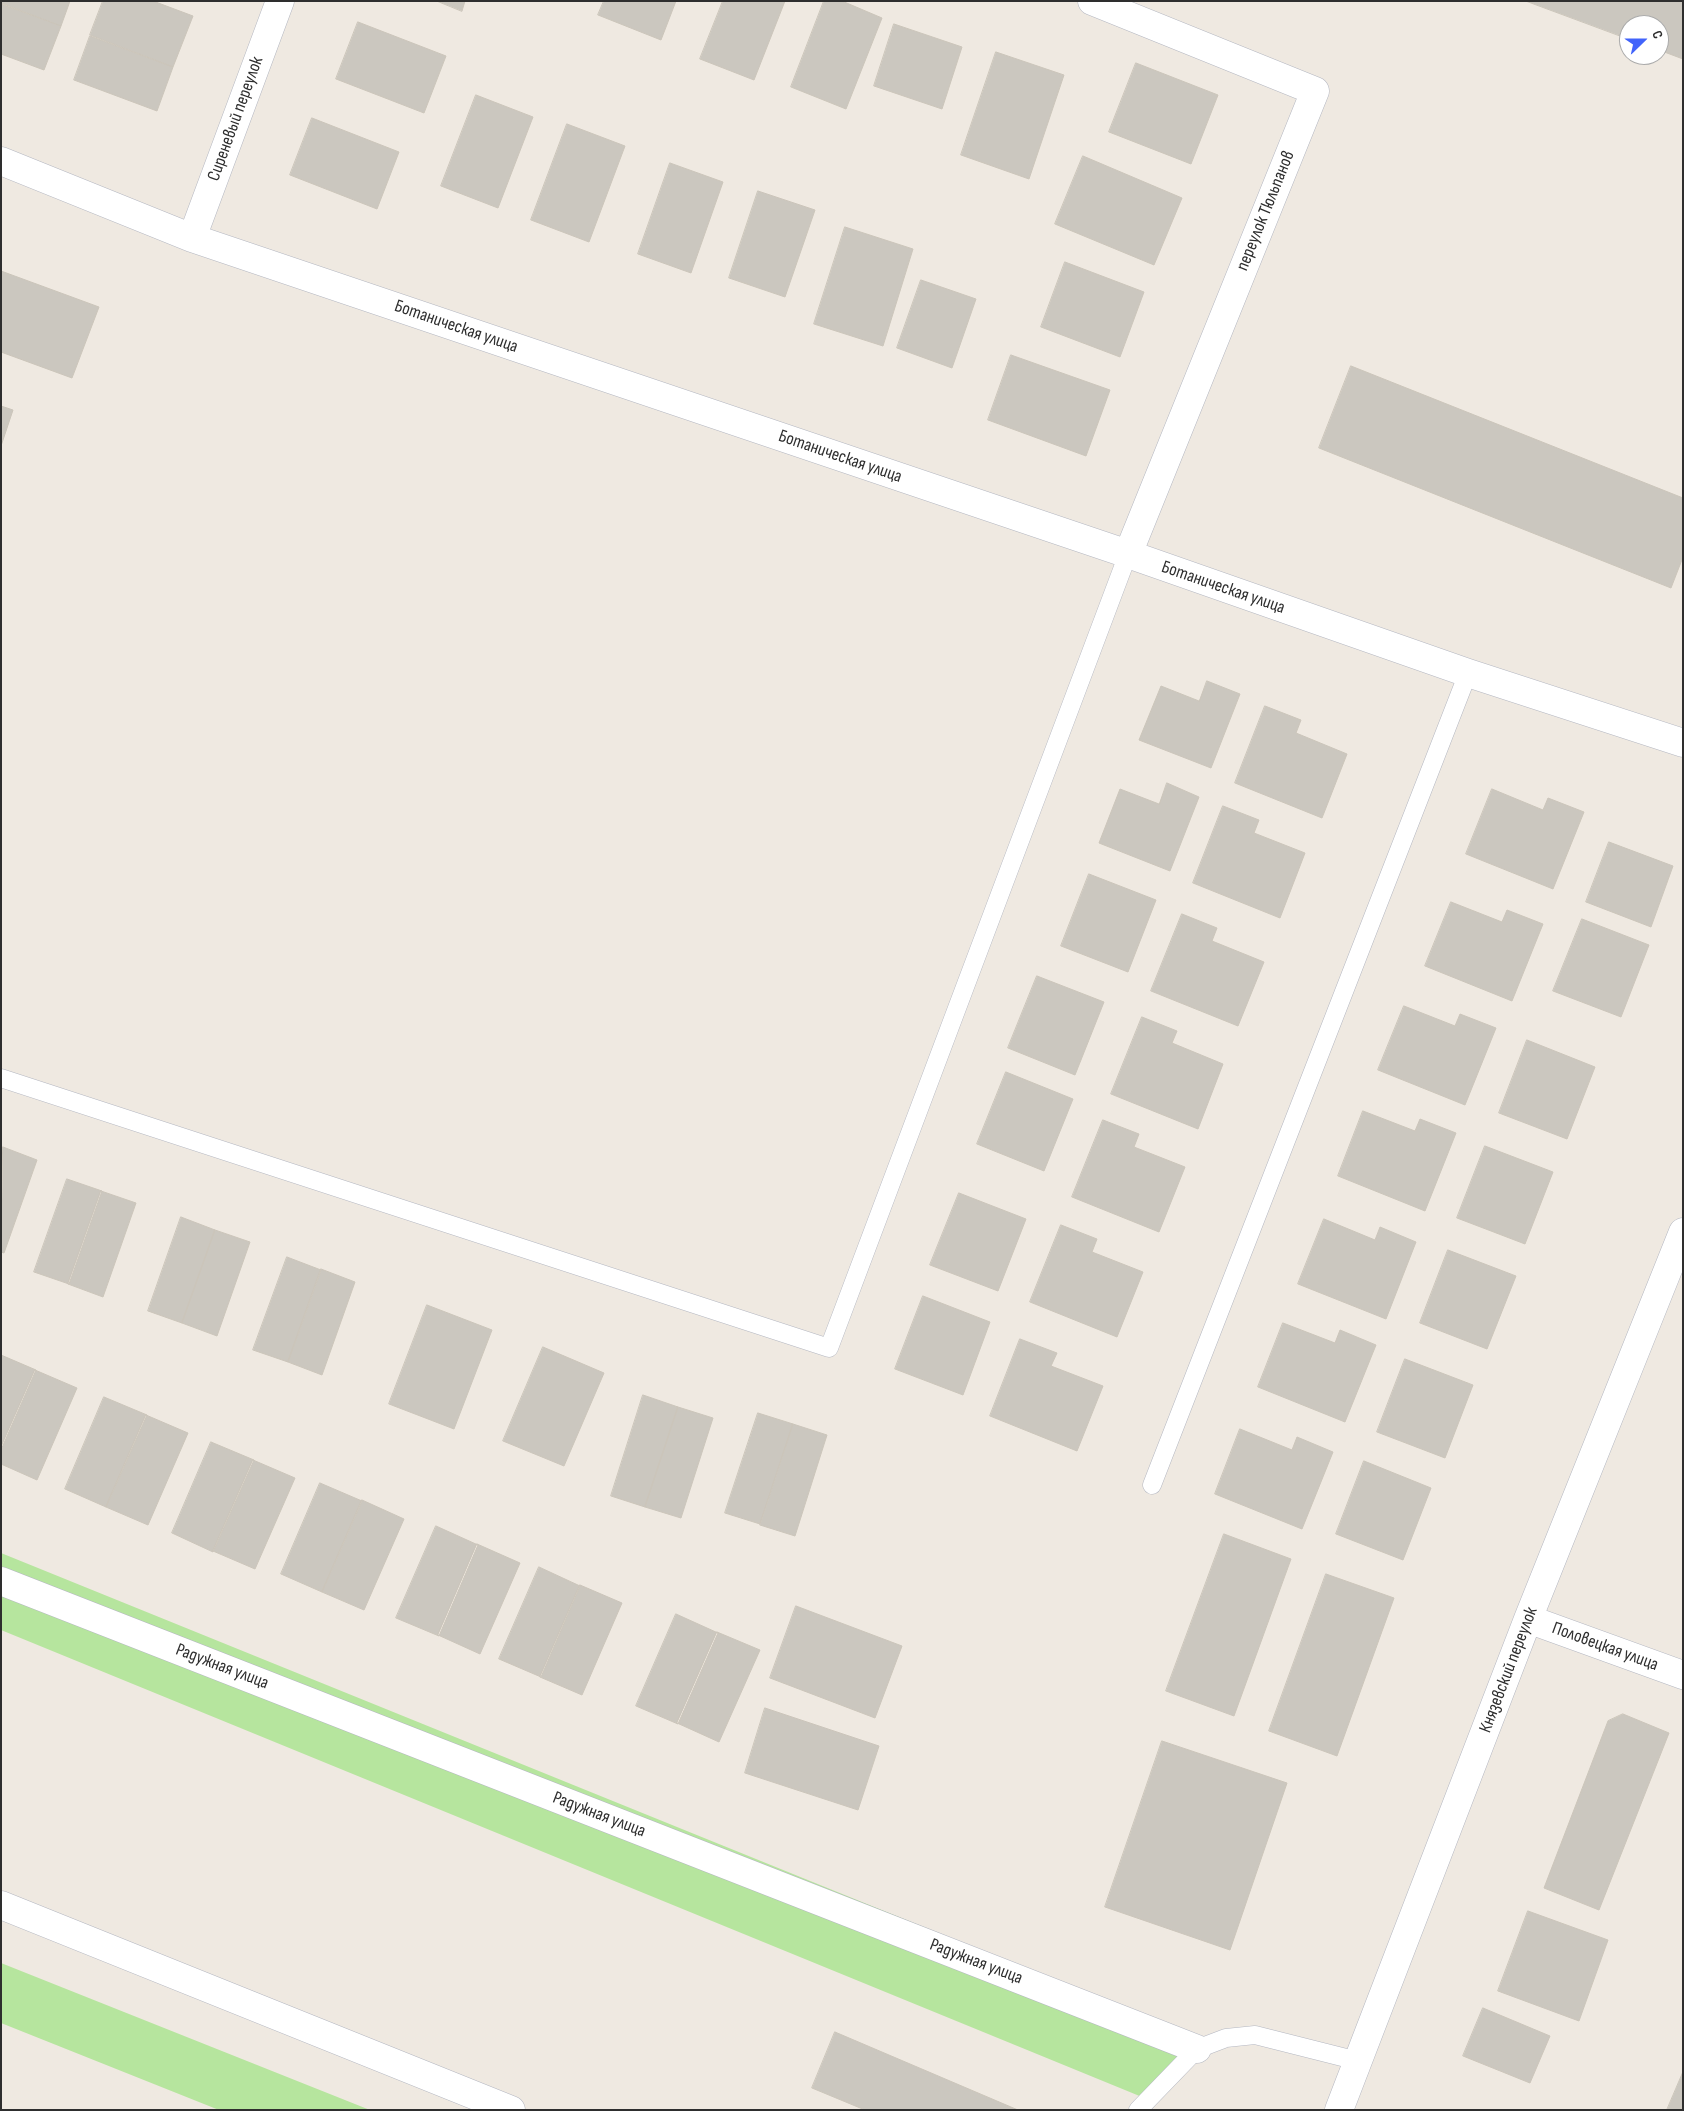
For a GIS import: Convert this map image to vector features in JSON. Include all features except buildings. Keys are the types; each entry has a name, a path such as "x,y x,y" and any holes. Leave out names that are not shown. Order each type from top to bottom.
{"street":[{"name":"Сиреневый переулок","path":"192,238 280,1"},
{"name":"переулок Тюльпанов","path":"1092,1 1315,90 1128,554"},
{"name":"Ботаническая улица","path":"1,161 192,238 1128,554 1468,673 1683,743"},
{"name":"Князевский переулок","path":"1338,2110 1528,1619 1683,1232"},
{"name":"Радужная улица","path":"1,1581 1197,2049"},
{"name":"Половецкая улица","path":"1528,1619 1683,1675"},
{"path":"1,1905 511,2110"}],"lane":[{"path":"1,1078 829,1348 1128,554"},
{"path":"1152,1485 1468,673"},
{"path":"1138,2110 1197,2049 1226,2038 1255,2035 1358,2061"}],"green space":[{"path":"1,1553 1168,2026 1184,2052 1142,2097 1,1630"},
{"path":"1,1963 370,2110 219,2110 1,2023"}]}
